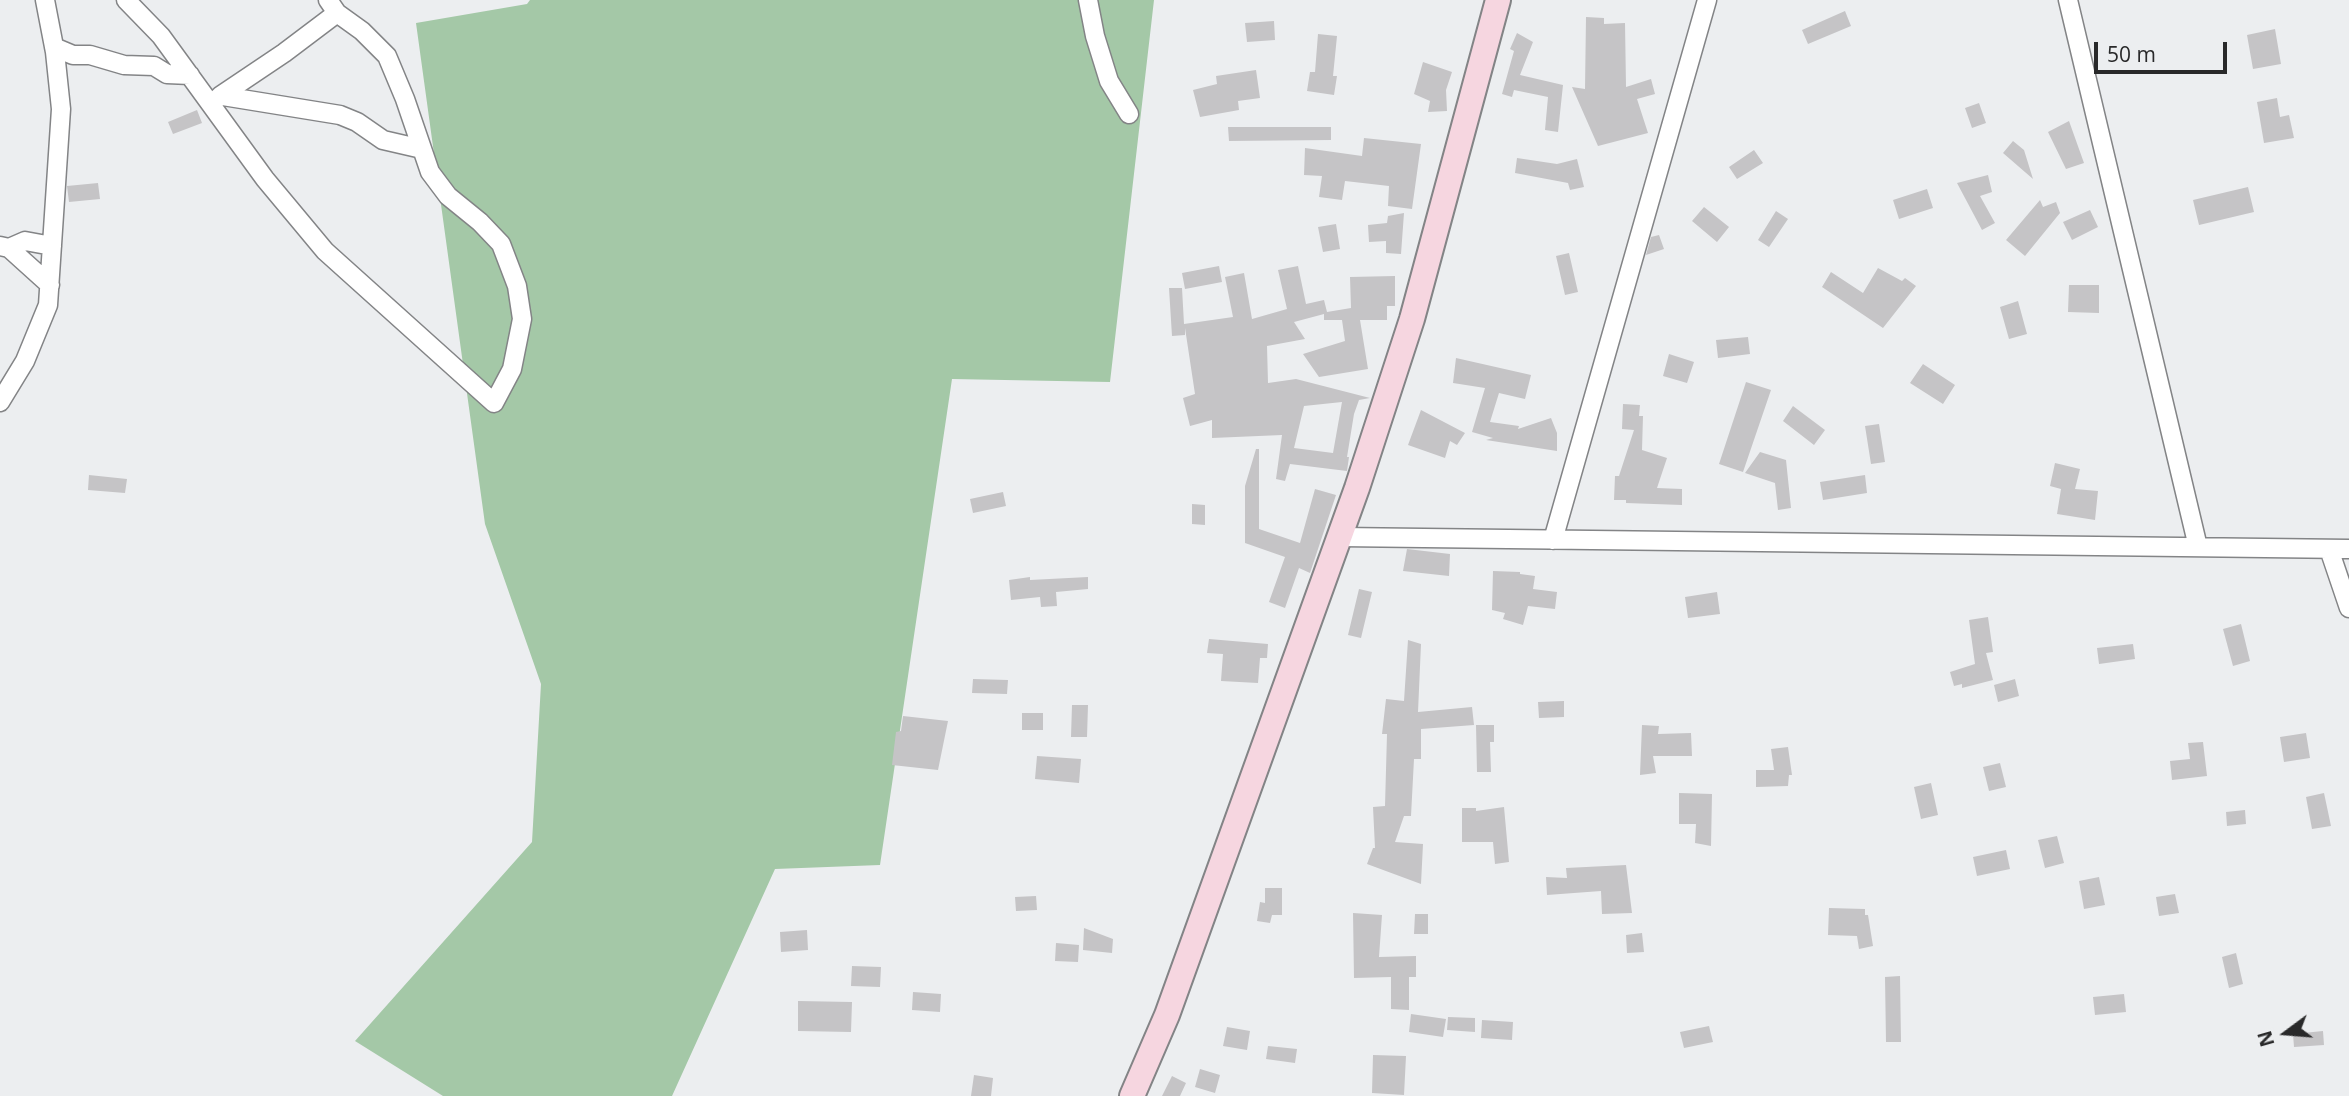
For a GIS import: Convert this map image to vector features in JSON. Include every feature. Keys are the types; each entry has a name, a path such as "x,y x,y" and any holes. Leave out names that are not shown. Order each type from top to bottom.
{"main road":[{"path":"1132,1096 1167,1015 1340,537 1412,319 1498,0"}],"street":[{"path":"0,402 25,361 48,305 61,109 45,0"},
{"path":"126,0 161,36 190,75 214,97 265,179 325,251 495,403 512,369 523,319 517,286 501,244 480,222 448,196 430,172 387,56 332,6 214,97"},
{"path":"1088,0 1095,36 1109,80 1129,114"},
{"path":"1553,540 1707,0"},
{"path":"2068,0 2198,547"},
{"path":"54,47 74,55 90,55 124,65 154,66 167,74 190,75"},
{"path":"214,97 340,115 357,122 383,140 422,149"},
{"path":"4,247 25,241 52,246"},
{"path":"4,247 50,285"},
{"path":"1340,537 2349,549"},
{"path":"2329,549 2349,608"}],"green space":[{"path":"530,0 1154,0 1110,382 952,379 880,865 775,869 672,1096 443,1096 355,1041 532,842 541,684 485,524 416,23 527,4"}],"building":[{"path":"1845,11 1851,26 1808,44 1802,30"},
{"path":"1586,17 1604,18 1604,24 1625,23 1626,87 1651,79 1655,94 1637,99 1648,133 1598,146 1572,87 1585,89"},
{"path":"1274,21 1275,40 1247,42 1245,23"},
{"path":"2275,29 2281,64 2253,69 2247,35"},
{"path":"1517,33 1533,42 1520,75 1563,85 1558,132 1545,130 1548,97 1514,90 1512,97 1502,94 1514,51 1510,49"},
{"path":"1318,34 1337,36 1334,95 1307,91 1310,72 1315,72"},
{"path":"1423,62 1452,72 1446,90 1447,111 1428,112 1430,101 1414,94"},
{"path":"1256,70 1260,98 1238,101 1239,110 1200,117 1193,90 1217,84 1216,76"},
{"path":"2277,98 2280,117 2289,115 2294,138 2264,143 2257,102"},
{"path":"1979,103 1986,123 1972,128 1965,108"},
{"path":"197,110 202,123 173,134 168,122"},
{"path":"2069,121 2084,163 2066,169 2048,132"},
{"path":"1228,127 1331,127 1331,140 1229,141"},
{"path":"1364,138 1421,144 1412,209 1388,206 1389,186 1345,181 1342,200 1319,197 1322,176 1304,175 1305,148 1362,156"},
{"path":"2013,141 2024,150 2033,179 2003,153"},
{"path":"1754,150 1763,163 1737,179 1729,167"},
{"path":"1517,158 1557,164 1577,159 1584,187 1570,190 1568,183 1515,173"},
{"path":"1988,175 1992,192 1980,196 1995,223 1982,230 1957,183"},
{"path":"98,183 100,199 69,202 67,186"},
{"path":"2248,187 2254,212 2199,225 2193,200"},
{"path":"1927,189 1933,208 1899,219 1893,200"},
{"path":"2040,200 2043,207 2056,202 2060,213 2025,256 2006,240"},
{"path":"1704,207 1729,227 1717,242 1692,221"},
{"path":"2090,210 2098,227 2072,240 2063,222"},
{"path":"1776,211 1788,219 1769,247 1758,240"},
{"path":"1404,213 1401,254 1386,253 1386,241 1369,242 1368,225 1387,223 1388,216"},
{"path":"1336,224 1340,249 1323,252 1318,227"},
{"path":"1659,235 1664,249 1646,255 1651,237"},
{"path":"1569,253 1578,292 1565,295 1556,256"},
{"path":"1219,266 1222,282 1185,289 1182,273"},
{"path":"1298,266 1306,304 1324,300 1327,312 1351,308 1350,277 1395,276 1395,306 1387,306 1387,320 1360,320 1368,369 1319,377 1303,354 1345,341 1342,320 1324,320 1324,314 1294,322 1305,339 1267,346 1268,383 1296,379 1370,398 1359,400 1354,414 1347,471 1290,464 1285,481 1276,479 1282,435 1212,438 1212,420 1190,426 1183,398 1195,394 1185,328 1185,335 1172,336 1169,288 1182,288 1184,324 1233,317 1225,277 1244,273 1252,319 1287,309 1278,270","holes":["1342,402 1333,453 1294,448 1304,406"]},
{"path":"1878,268 1902,281 1905,278 1916,286 1883,328 1822,287 1831,272 1863,293"},
{"path":"2069,285 2099,285 2099,313 2068,312"},
{"path":"2018,301 2027,334 2009,339 2000,307"},
{"path":"1748,337 1750,354 1718,358 1716,340"},
{"path":"1669,354 1694,362 1687,383 1663,376"},
{"path":"1456,358 1531,375 1525,399 1499,393 1490,422 1519,426 1518,429 1551,418 1557,433 1557,451 1486,440 1493,438 1472,432 1485,388 1453,383"},
{"path":"1923,364 1955,385 1943,404 1910,383"},
{"path":"1746,382 1771,390 1743,472 1719,464"},
{"path":"1623,404 1640,405 1639,416 1643,416 1642,450 1667,458 1657,488 1682,489 1682,505 1626,503 1626,500 1614,500 1615,476 1619,476 1634,430 1622,429"},
{"path":"1793,406 1825,430 1814,445 1783,421"},
{"path":"1421,410 1465,433 1457,445 1450,441 1445,458 1408,445"},
{"path":"1879,424 1885,462 1871,464 1865,426"},
{"path":"1256,449 1259,449 1259,529 1300,543 1315,489 1336,495 1310,573 1299,568 1285,608 1269,602 1285,557 1245,543 1245,486"},
{"path":"1760,452 1786,460 1791,508 1778,510 1775,483 1745,473"},
{"path":"2055,463 2080,469 2075,489 2098,491 2095,520 2057,514 2061,489 2050,486"},
{"path":"89,475 127,479 125,493 88,490"},
{"path":"1865,475 1867,493 1823,500 1820,482"},
{"path":"1003,492 1006,506 973,513 970,499"},
{"path":"1192,504 1205,505 1205,525 1192,524"},
{"path":"1407,549 1450,554 1449,576 1403,571"},
{"path":"1493,571 1520,572 1535,576 1533,589 1557,592 1555,609 1528,606 1523,625 1503,619 1505,613 1492,610"},
{"path":"1030,577 1030,580 1088,577 1088,589 1056,592 1057,606 1041,607 1040,597 1011,600 1009,580"},
{"path":"1359,589 1372,592 1361,638 1348,635"},
{"path":"1717,592 1720,614 1688,618 1685,597"},
{"path":"1988,617 1993,652 1986,653 1993,680 1962,688 1962,684 1954,686 1950,672 1975,664 1969,620"},
{"path":"2241,624 2250,661 2233,666 2223,629"},
{"path":"1209,639 1268,644 1267,658 1260,658 1258,683 1221,681 1223,654 1207,653"},
{"path":"1408,640 1421,644 1418,712 1472,707 1474,725 1421,729 1421,759 1414,759 1411,816 1404,816 1395,842 1423,844 1421,884 1367,864 1375,848 1373,807 1385,806 1387,734 1382,734 1386,699 1404,701"},
{"path":"2133,644 2135,659 2099,664 2097,648"},
{"path":"973,679 1008,680 1007,694 972,693"},
{"path":"2015,679 2019,696 1998,702 1994,685"},
{"path":"1564,701 1564,717 1539,718 1538,702"},
{"path":"1072,705 1088,705 1087,737 1071,737"},
{"path":"1022,713 1043,713 1043,730 1022,730"},
{"path":"903,716 948,721 938,770 892,765 896,732 901,731"},
{"path":"1476,725 1494,725 1494,742 1490,742 1491,772 1477,772"},
{"path":"1642,725 1659,726 1658,734 1691,733 1692,756 1653,756 1656,773 1640,775"},
{"path":"2306,733 2310,758 2284,762 2280,737"},
{"path":"2203,742 2207,776 2172,780 2170,761 2190,759 2188,743"},
{"path":"1788,747 1792,775 1789,775 1788,786 1756,787 1756,770 1774,770 1771,749"},
{"path":"1037,756 1081,759 1079,783 1035,779"},
{"path":"2000,763 2006,787 1989,791 1983,767"},
{"path":"1931,783 1938,815 1921,819 1914,787"},
{"path":"1679,793 1712,794 1711,846 1695,843 1696,824 1679,824"},
{"path":"2324,793 2331,826 2312,829 2306,797"},
{"path":"1504,807 1509,862 1495,864 1493,842 1462,842 1462,808 1476,808 1476,811"},
{"path":"2245,810 2246,824 2227,826 2226,812"},
{"path":"2057,836 2064,863 2045,868 2038,840"},
{"path":"2006,850 2010,869 1977,876 1973,857"},
{"path":"1626,865 1632,913 1602,914 1601,891 1547,895 1546,877 1567,878 1566,868"},
{"path":"2099,877 2105,905 2084,909 2079,881"},
{"path":"1265,888 1282,888 1282,915 1272,915 1270,923 1257,921 1260,902 1265,903"},
{"path":"2175,894 2179,913 2159,916 2156,897"},
{"path":"1036,896 1037,910 1016,911 1015,897"},
{"path":"1829,908 1865,909 1873,946 1859,949 1857,936 1828,935"},
{"path":"1353,913 1382,915 1379,957 1416,956 1416,977 1409,977 1409,1010 1391,1009 1391,977 1354,978"},
{"path":"1415,914 1428,914 1428,934 1414,934"},
{"path":"1084,928 1113,939 1112,953 1083,950"},
{"path":"807,930 808,950 781,952 780,932"},
{"path":"1642,933 1644,952 1627,953 1626,935"},
{"path":"1056,943 1079,945 1078,962 1055,961"},
{"path":"2236,953 2243,984 2229,988 2222,957"},
{"path":"852,966 881,967 880,987 851,986"},
{"path":"1900,976 1901,1042 1886,1042 1885,977"},
{"path":"913,992 941,994 940,1012 912,1010"},
{"path":"2124,994 2126,1012 2095,1015 2093,997"},
{"path":"798,1001 852,1002 851,1032 798,1031"},
{"path":"1411,1014 1446,1019 1443,1037 1409,1032"},
{"path":"1448,1017 1475,1018 1475,1032 1447,1030"},
{"path":"1482,1020 1513,1022 1512,1040 1481,1038"},
{"path":"1709,1026 1713,1042 1684,1048 1680,1032"},
{"path":"1227,1027 1250,1031 1247,1050 1223,1046"},
{"path":"2323,1031 2324,1045 2294,1047 2293,1034"},
{"path":"1268,1046 1297,1049 1295,1063 1266,1059"},
{"path":"1373,1055 1406,1056 1404,1095 1372,1093"},
{"path":"1200,1069 1220,1075 1215,1093 1195,1087"},
{"path":"974,1075 993,1078 991,1096 971,1096"},
{"path":"1172,1076 1186,1083 1180,1096 1162,1096"}]}
